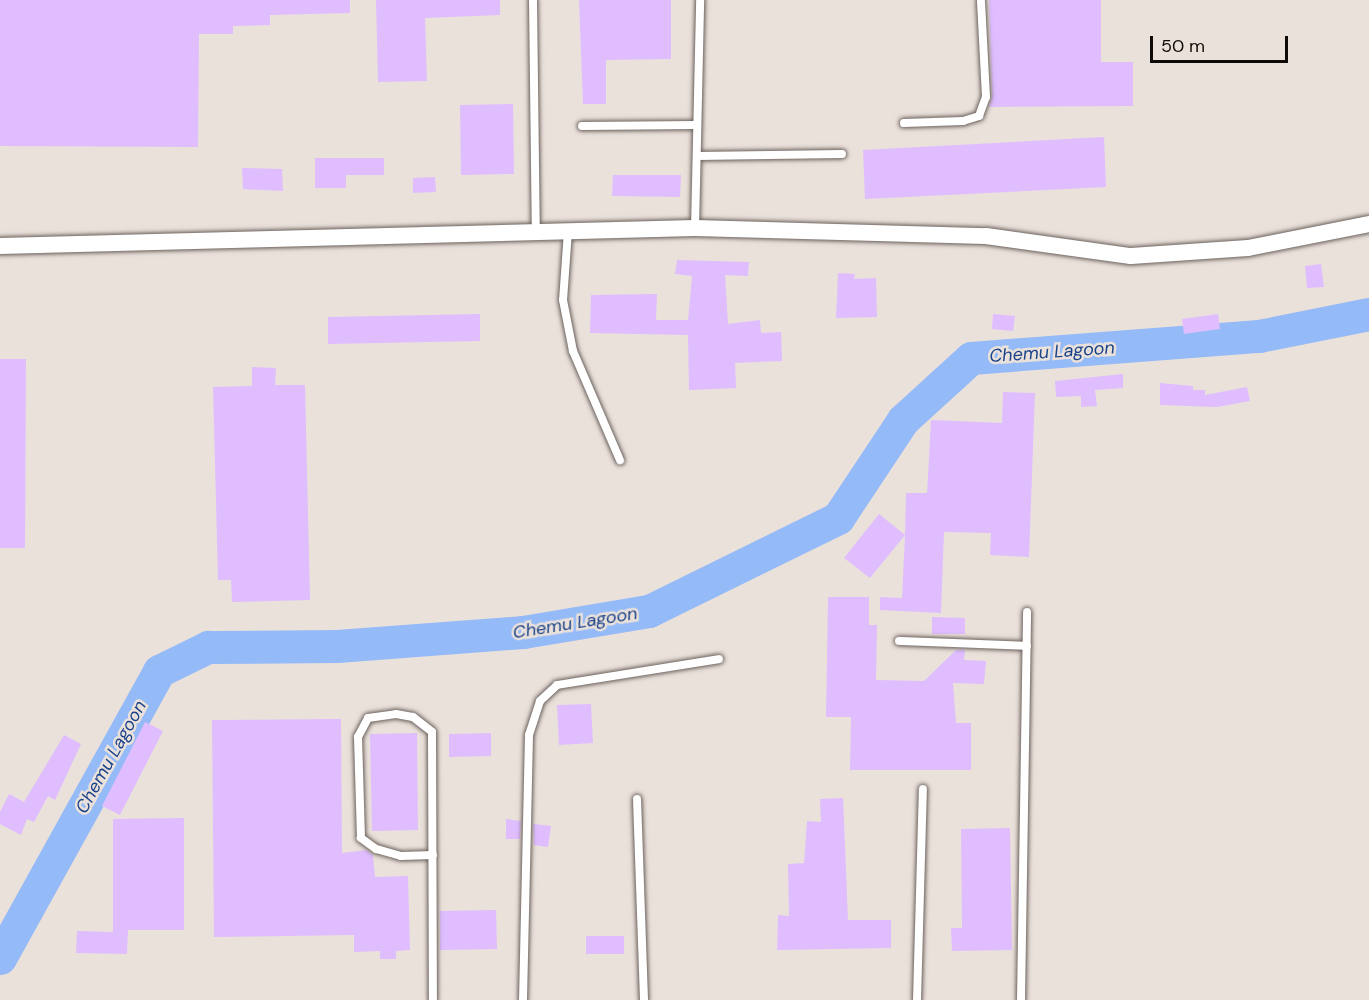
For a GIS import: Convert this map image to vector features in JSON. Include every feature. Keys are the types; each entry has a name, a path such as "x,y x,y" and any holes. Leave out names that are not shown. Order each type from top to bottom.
{"street":[{"path":"0,246 696,228 986,236 1131,256 1248,248 1369,224"}],"lane":[{"path":"533,0 536,231"},
{"path":"696,228 700,0"},
{"path":"904,123 963,122 979,116 987,97 981,0"},
{"path":"582,126 697,125"},
{"path":"697,156 842,154"},
{"path":"568,230 563,300 573,351 620,460"},
{"path":"1021,1000 1027,612"},
{"path":"899,641 1027,646"},
{"path":"523,1000 529,735 540,701 557,685 719,659"},
{"path":"433,855 401,856 376,849 361,838 358,737 368,718 396,714 413,717 432,732 433,855 433,1000"},
{"path":"917,1000 923,789"},
{"path":"637,799 644,1000"}],"building":[{"path":"0,0 350,0 350,13 270,15 270,25 233,26 233,34 199,34 198,147 0,146"},
{"path":"376,0 500,0 500,15 425,18 427,81 378,82"},
{"path":"579,0 671,0 671,59 606,60 606,104 583,104"},
{"path":"989,0 1101,0 1101,62 1133,62 1133,106 989,107 992,97"},
{"path":"513,104 514,174 461,175 460,105"},
{"path":"1104,137 1106,187 865,199 863,150"},
{"path":"315,158 384,158 384,175 346,175 346,188 315,188"},
{"path":"242,168 282,169 283,191 243,189"},
{"path":"613,175 681,175 680,197 612,196"},
{"path":"435,177 436,192 413,193 413,178"},
{"path":"677,260 749,262 748,276 725,275 728,324 760,320 761,333 781,332 782,361 735,363 736,388 689,390 688,335 590,333 591,295 657,294 656,320 688,320 692,276 675,274"},
{"path":"1321,264 1324,287 1307,288 1305,266"},
{"path":"838,273 855,274 854,279 876,278 877,317 836,318"},
{"path":"480,314 480,341 328,344 328,317"},
{"path":"993,314 1015,316 1013,331 992,329"},
{"path":"1218,314 1220,329 1184,334 1182,319"},
{"path":"0,359 26,359 25,548 0,548"},
{"path":"252,367 276,368 275,385 305,385 310,600 232,602 231,580 218,580 213,387 252,386"},
{"path":"1123,374 1123,388 1095,390 1097,406 1081,407 1081,396 1056,397 1055,381"},
{"path":"1160,383 1193,386 1193,390 1205,390 1205,395 1247,387 1250,401 1217,407 1160,405"},
{"path":"1003,392 1035,393 1029,557 990,555 991,533 944,532 941,613 880,610 880,597 902,598 906,493 927,493 931,420 1002,423"},
{"path":"879,514 905,535 870,578 844,558"},
{"path":"828,597 869,597 869,625 877,625 876,680 924,681 956,650 965,650 964,660 986,661 984,684 953,683 956,723 971,723 971,770 850,770 851,717 826,717"},
{"path":"932,617 965,618 965,634 932,634"},
{"path":"591,704 593,743 559,745 557,705"},
{"path":"341,719 342,853 366,850 373,855 375,877 408,876 410,950 396,951 396,959 380,959 380,951 354,952 354,935 214,937 212,720"},
{"path":"145,722 163,731 120,815 102,806"},
{"path":"417,733 418,830 372,831 370,734"},
{"path":"491,733 491,756 449,757 449,734"},
{"path":"64,735 81,744 55,800 48,796 34,822 27,819 21,835 0,824 0,812 9,794 24,802"},
{"path":"843,798 848,920 891,920 891,948 777,950 778,915 789,916 788,864 804,863 807,821 821,822 820,799"},
{"path":"184,818 184,930 128,930 127,954 76,953 77,931 113,932 113,819"},
{"path":"506,819 521,821 520,839 506,839"},
{"path":"533,824 551,826 548,847 534,845"},
{"path":"1010,828 1012,950 952,951 951,928 962,928 961,829"},
{"path":"496,910 497,949 440,950 440,911"},
{"path":"586,936 624,936 624,954 586,954"}],"waterway":[{"name":"Chemu Lagoon","path":"0,958 159,671 208,647 337,646 523,632 649,611 838,518 903,420 971,358 1259,336 1369,314"}]}
